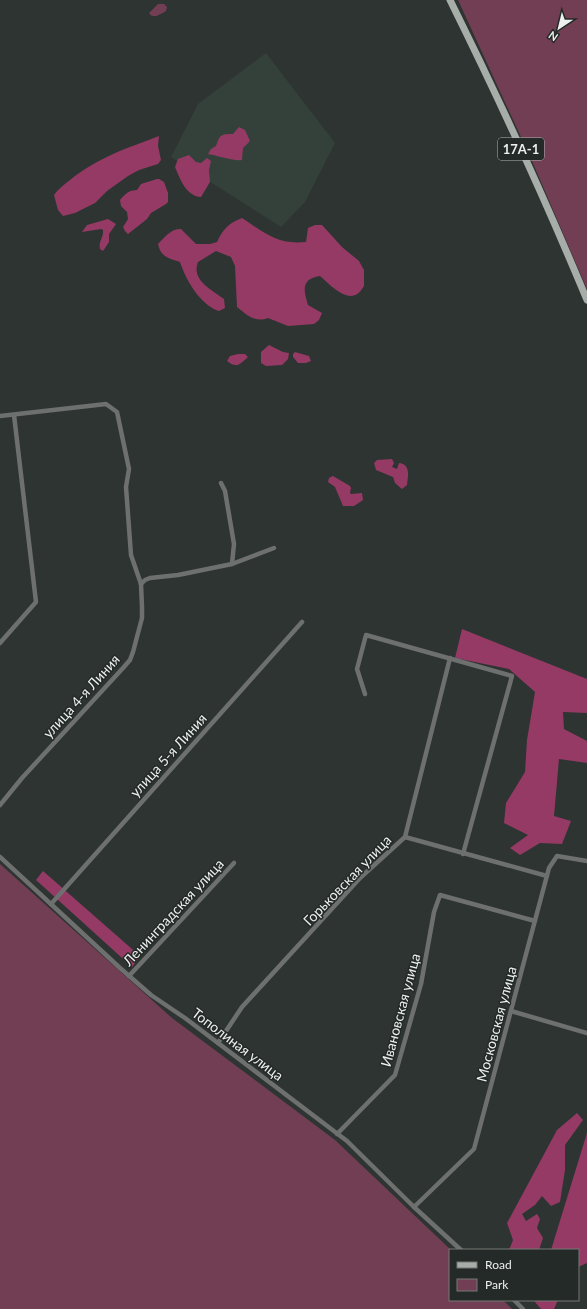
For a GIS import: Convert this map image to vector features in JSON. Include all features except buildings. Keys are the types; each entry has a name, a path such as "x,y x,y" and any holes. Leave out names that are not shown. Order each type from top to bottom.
{"main road":[{"name":"17А-1","path":"450,0 486,72 587,300"}],"street":[{"name":"улица 4-я Линия","path":"0,805 22,778 130,660 142,618 141,584 131,555 126,487 129,469 117,412 106,404 14,415"},
{"path":"0,416 14,415 36,602 0,643"},
{"path":"221,483 225,491 234,544 232,564"},
{"path":"141,584 150,578 178,575 232,564 274,548"},
{"name":"улица 5-я Линия","path":"51,904 302,622"},
{"path":"365,694 357,669 366,635 512,676 463,854"},
{"name":"Горьковская улица","path":"218,1043 242,1007 360,878 404,837 450,658"},
{"path":"404,837 547,876"},
{"name":"Московская улица","path":"414,1207 474,1149 549,868 557,856 587,861"},
{"name":"Тополиная улица","path":"0,857 151,995 185,1018 347,1141 414,1207 460,1249"},
{"name":"Ленинградская улица","path":"129,976 234,863"},
{"name":"Ивановская улица","path":"337,1134 394,1075 421,984 434,912 440,895 535,921"},
{"path":"511,1011 587,1033"},
{"path":"515,1301 523,1309"}],"shaded area":[{"path":"266,53 335,143 305,202 281,227 171,157 198,104"},
{"path":"239,127 245,130 250,141 243,148 242,160 208,154 211,149 216,146 221,136 225,134 233,134"},
{"path":"159,136 158,146 161,160 158,164 139,170 128,176 107,191 95,203 75,213 63,216 58,210 54,195 61,187 81,172 102,159"},
{"path":"189,155 196,162 201,163 207,158 211,161 209,170 210,182 201,197 191,194 184,186 175,167 178,159"},
{"path":"157,179 164,182 168,193 168,202 151,213 147,219 128,234 123,227 128,219 127,212 121,206 120,200 127,193 137,190 141,184"},
{"path":"242,218 272,237 287,242 306,242 308,228 315,225 322,225 342,247 359,261 364,270 364,286 358,294 351,296 346,295 336,290 320,276 309,280 305,286 305,295 308,305 322,313 319,320 314,324 288,326 268,318 259,320 251,317 237,307 235,266 231,257 216,251 198,262 197,268 197,274 204,284 224,299 225,308 219,311 212,308 200,298 190,284 180,262 163,254 158,244 165,236 177,229 181,229 196,244 210,244 217,242 227,227 233,222"},
{"path":"108,219 116,224 109,234 109,242 103,251 100,249 100,242 103,235 103,230 82,232 87,225"},
{"path":"269,345 283,352 289,353 288,359 282,365 266,366 261,363 261,352"},
{"path":"295,352 309,356 311,361 306,363 298,363 293,357"},
{"path":"245,354 248,357 238,365 233,365 227,361 230,356"},
{"path":"392,459 394,463 392,467 397,469 399,463 403,464 408,471 407,485 402,489 395,483 393,477 376,470 374,463 377,460"},
{"path":"333,476 350,486 351,494 362,493 363,500 354,506 343,506 335,487 328,482 329,478"},
{"path":"462,629 587,679 587,713 563,712 564,729 587,741 587,763 559,759 554,816 571,821 562,844 540,843 520,855 510,848 528,835 504,823 506,803 525,772 527,740 535,692 509,669 455,658"},
{"path":"43,871 140,956 132,967 36,880"},
{"path":"577,1113 583,1120 565,1145 565,1170 560,1202 551,1206 542,1196 535,1205 522,1214 526,1221 537,1214 540,1219 537,1228 543,1238 539,1249 509,1249 513,1240 507,1223 557,1130"},
{"path":"587,1133 587,1263 579,1267 579,1249 551,1249"},
{"path":"558,1301 554,1309 541,1309 535,1302"}],"green space":[{"path":"458,0 587,0 587,289 532,161"},
{"path":"158,4 164,4 167,7 166,11 157,16 151,15 149,13"},
{"path":"0,864 172,1018 335,1140 450,1249 449,1301 504,1301 512,1309 0,1309"}]}
